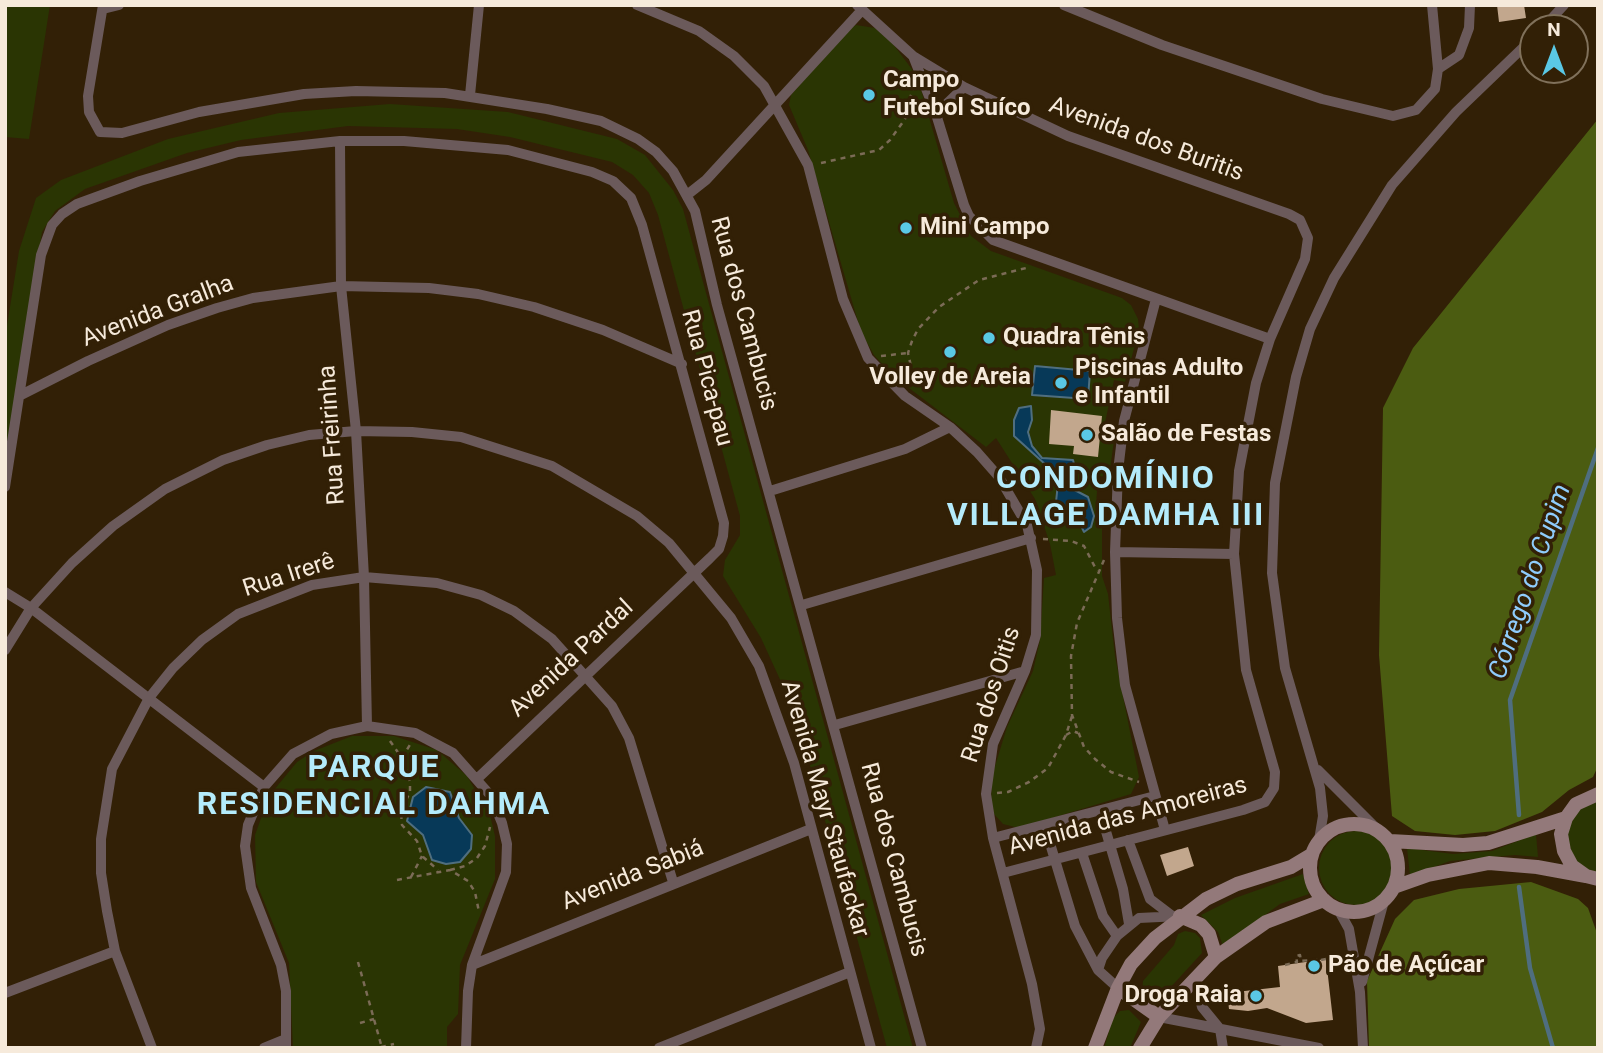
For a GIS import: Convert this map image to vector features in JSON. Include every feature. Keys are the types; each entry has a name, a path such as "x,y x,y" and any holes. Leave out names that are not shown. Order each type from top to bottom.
{"street":[{"path":"103,7 119,5"},
{"path":"470,95 479,5"},
{"name":"Rua dos Oitis","path":"637,5 699,31 734,56 775,101 808,165 843,299 868,358 905,396 950,427 999,477 1027,525 1037,570 1039,601 1036,635 1025,671 993,744 986,794 993,838 1036,1005 1040,1029 1036,1048"},
{"path":"1064,5 1162,45 1309,95 1393,116 1416,110 1436,89 1438,69 1432,5"},
{"path":"1438,69 1459,55 1469,28 1470,5"},
{"name":"Rua dos Cambucis","path":"103,7 88,96 89,112 100,132 122,133 199,112 304,94 366,91 470,95 601,121 656,152 687,195 695,211 717,305 802,605 922,1048"},
{"path":"687,195 706,180 859,8"},
{"name":"Avenida dos Buritis","path":"859,8 913,56 964,88 1068,136 1290,214 1300,220 1309,246 1270,339"},
{"path":"1319,841 1323,816 1314,765 1285,668 1272,573 1275,483 1284,427 1299,365 1310,329 1334,278 1392,185 1456,112 1519,51"},
{"path":"913,56 936,114 964,205 969,216 993,240 1270,339 1256,383 1239,471 1234,554 1115,552"},
{"path":"936,114 964,88"},
{"path":"5,487 22,395 41,255 52,225 62,214 77,204 141,181 238,152 340,141"},
{"name":"Rua Pica-pau","path":"340,141 404,141 508,149 592,173 624,190 637,210 682,364 724,523 719,549 695,572"},
{"name":"Rua Freirinha","path":"340,141 341,286 355,431 364,577 367,726"},
{"name":"Avenida Gralha","path":"22,395 134,340 217,308 253,298 341,286 429,288 478,294 534,307 603,330 682,364"},
{"path":"1156,299 1124,421 1118,471 1115,552 1117,618 1125,685 1151,797 1165,830"},
{"path":"770,491 905,449 950,427"},
{"name":"Avenida Mayr Staufackar","path":"5,650 31,608 72,563 113,526 165,489 223,460 267,445 309,435 355,431 461,436 552,467 637,516 695,572 732,618 759,666 786,739 871,1048"},
{"path":"802,605 1031,538"},
{"name":"Avenida das Amoreiras","path":"1003,873 1265,802 1274,788 1275,772 1246,670 1234,554"},
{"name":"Avenida Pardal","path":"478,778 695,572"},
{"name":"Rua Irerê","path":"152,1048 115,951 101,873 104,803 112,769 149,698 173,668 202,640 238,614 312,585 364,577 437,583 481,595 514,611 552,639 612,706 629,738 673,882"},
{"path":"5,592 31,608 264,787"},
{"path":"835,725 1025,671"},
{"path":"264,1048 286,1043 286,991 281,965 251,888 247,867 248,825 264,787 285,762 311,742 331,734 367,726 394,728 435,741 453,753 478,778 491,796 507,844 506,872 472,965 468,991 466,1048"},
{"path":"1314,765 1333,788 1390,841 1397,856 1399,872 1394,887 1384,901 1360,992"},
{"path":"1592,878 1572,866 1563,851 1561,834 1566,818 1576,804 1598,794"},
{"path":"993,838 1045,827 1151,797"},
{"path":"1100,811 1123,889 1129,924"},
{"path":"1390,841 1434,845 1488,843 1566,818"},
{"path":"1096,1048 1118,988 1131,964 1175,915 1237,884 1291,867 1311,855 1319,841 1331,830 1346,824 1363,824 1378,830"},
{"path":"1045,827 1075,926 1098,970 1118,988 1159,1017 1319,1048"},
{"name":"Avenida Sabiá","path":"472,965 673,882 811,829"},
{"path":"1128,841 1150,899 1175,915 1201,926 1209,934 1216,957"},
{"path":"1082,853 1103,916 1117,936"},
{"path":"1311,855 1312,879 1324,900 1338,909 1354,912 1370,909 1384,901"},
{"path":"1394,887 1428,875 1489,863 1537,867 1592,878"},
{"path":"1140,1048 1159,1017 1216,957 1266,922 1324,900"},
{"path":"1338,909 1349,929 1360,992 1363,1048"},
{"path":"1098,970 1102,958 1129,924 1149,916 1175,915"},
{"path":"5,993 115,951"},
{"path":"659,1048 850,972"},
{"path":"1195,979 1202,1007 1220,1029 1223,1048"}],"path":[{"path":"808,165 879,150 905,119 915,80"},
{"path":"905,396 912,371 908,353 914,334 939,307 979,280 1014,269"},
{"path":"868,358 908,353"},
{"path":"1031,538 1071,541 1084,546 1097,571 1077,623 1071,656 1072,715 1084,747 1095,759 1111,772 1145,786 1151,797"},
{"path":"986,794 1007,792 1048,768 1066,735 1072,715"},
{"path":"1066,735 1073,731 1078,733"},
{"path":"402,758 411,787 401,818 406,831 417,841 422,856 438,870"},
{"path":"397,880 465,866 477,858 485,846 490,820"},
{"path":"411,877 422,856"},
{"path":"450,870 468,881 475,892 481,937"},
{"path":"1285,965 1297,962 1296,956 1300,956 1301,961 1339,956 1340,958 1330,960 1331,963 1354,960"},
{"path":"358,962 382,1047 394,1044"},
{"path":"360,1023 374,1019"}],"green space":[{"path":"5,5 50,5 29,139 5,137"},
{"path":"856,25 875,28 893,44 917,76 954,203 971,236 991,251 1122,298 1131,305 1138,319 1139,330 1125,382 1114,380 1105,423 1116,426 1109,477 1098,476 1095,521 1102,522 1102,576 1108,594 1115,656 1139,777 1131,794 1019,828 1003,824 994,814 991,802 992,776 1007,727 1033,671 1040,640 1044,578 1056,575 1050,544 1035,499 996,438 986,447 892,375 874,355 861,332 808,150 789,105 791,95 849,29"},
{"path":"390,104 508,112 617,139 645,155 673,190 683,209 913,1048 887,1048 808,758 788,697 761,638 723,576 725,560 740,535 740,516 658,215 649,193 633,175 612,162 510,137 457,129 348,126 241,140 187,153 85,189 55,211 42,232 5,461 5,338 19,251 36,198 61,180 168,139 279,113"},
{"path":"1598,119 1598,766 1593,777 1569,790 1542,812 1495,831 1455,835 1415,831 1392,816 1379,655 1383,408 1413,348"},
{"path":"352,736 394,736 437,750 467,776 490,815 495,836 495,879 460,965 458,1014 447,1027 447,1048 293,1048 289,963 256,882 255,835 269,796 297,762 314,751"},
{"path":"1598,799 1598,872 1588,871 1575,861 1566,847 1565,830 1572,814"},
{"path":"1349,831 1363,831 1377,837 1387,847 1393,868 1387,889 1377,899 1363,905 1349,905 1335,899 1325,889 1319,875 1319,861 1325,847 1335,837"},
{"path":"1536,834 1538,857 1515,855 1450,861 1410,876 1407,848 1453,854 1492,851"},
{"path":"1303,874 1309,894 1280,904 1223,946 1218,932 1201,915 1235,898"},
{"path":"1531,882 1578,899 1588,908 1598,936 1598,1048 1369,1048 1367,981 1395,919 1414,900 1459,889"},
{"path":"1185,931 1195,933 1200,938 1202,953 1169,989 1167,1000 1160,1003 1149,1000 1142,992 1143,981 1174,945 1178,934"},
{"path":"1129,1010 1141,1022 1130,1048 1104,1048 1113,1018 1120,1011"}],"water":[{"name":"Piscinas Adulto e Infantil","path":"1035,366 1090,371 1088,399 1032,395"},
{"path":"1031,406 1032,420 1028,432 1032,446 1042,458 1073,460 1075,468 1062,468 1060,472 1063,484 1088,497 1094,516 1091,527 1084,532 1075,513 1060,511 1056,502 1058,483 1046,465 1014,436 1014,420 1019,408"},
{"path":"426,787 450,792 459,818 472,835 471,849 460,862 446,864 432,860 423,835 407,821 413,797"}],"building":[{"path":"1497,5 1524,5 1525,14 1519,14 1519,19 1499,22"},
{"path":"1051,410 1102,416 1098,457 1073,454 1074,446 1049,444"},
{"path":"1188,847 1194,866 1167,876 1160,855"},
{"path":"1326,959 1333,1020 1306,1023 1267,1008 1248,1011 1229,1009 1227,993 1280,987 1278,966"}],"waterway":[{"name":"Córrego do Cupim","path":"1519,815 1510,700 1598,448"},
{"name":"Córrego do Cupim","path":"1519,887 1530,968 1553,1048"}],"place":[{"name":"Campo Futebol Suíco","path":"869,95"},
{"name":"Mini Campo","path":"906,228"},
{"name":"Quadra Tênis","path":"989,338"},
{"name":"Volley de Areia","path":"950,352"},
{"name":"Piscinas Adulto e Infantil","path":"1061,383"},
{"name":"Salão de Festas","path":"1087,435"},
{"name":"Pão de Açúcar","path":"1314,966"},
{"name":"Droga Raia","path":"1256,996"}],"district":[{"name":"CONDOMÍNIO VILLAGE DAMHA III","path":"1106,498"},
{"name":"PARQUE RESIDENCIAL DAHMA","path":"374,788"}]}
